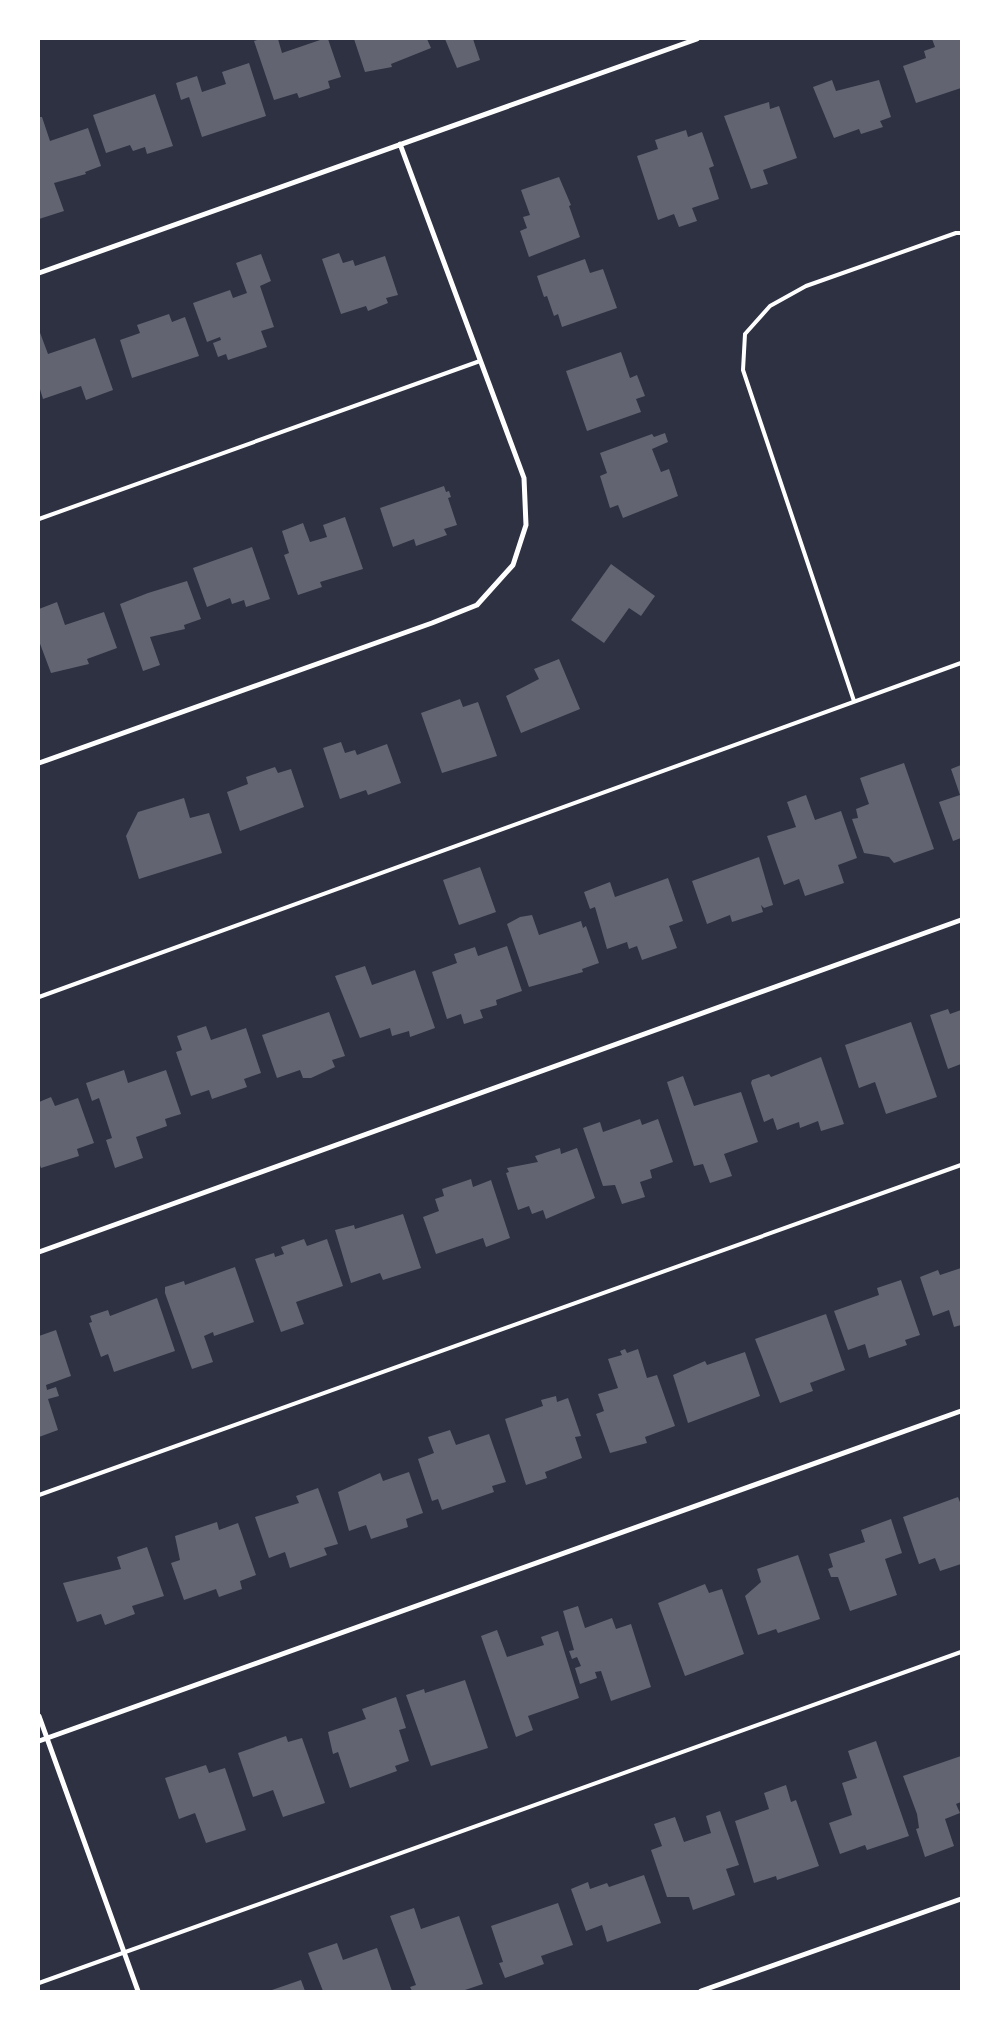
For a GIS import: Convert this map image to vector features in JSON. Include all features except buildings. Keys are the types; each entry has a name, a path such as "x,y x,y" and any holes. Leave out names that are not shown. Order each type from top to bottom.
{"street":[{"path":"39,274 696,39"},
{"path":"39,763 432,623 477,605 513,565 526,525 524,478 400,144"},
{"path":"39,1252 961,920"},
{"path":"39,1741 961,1411"},
{"path":"39,1716 138,1991"},
{"path":"701,1991 961,1899"}],"lane":[{"path":"854,702 743,370 745,334 770,306 806,286 956,233 961,234"},
{"path":"39,519 480,361"},
{"path":"39,997 961,663"},
{"path":"39,1496 961,1165"},
{"path":"39,1983 961,1652"}]}
